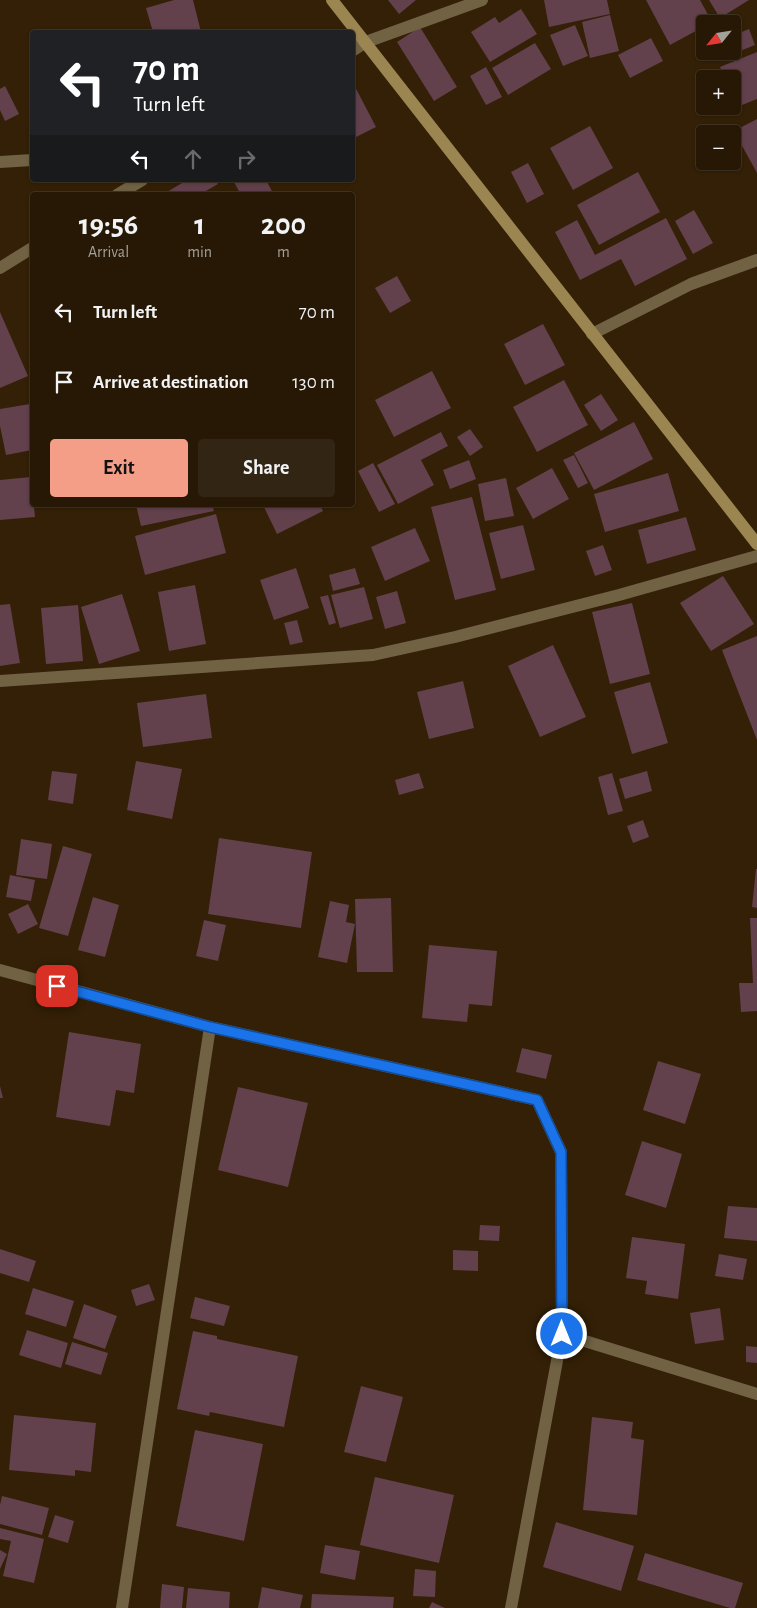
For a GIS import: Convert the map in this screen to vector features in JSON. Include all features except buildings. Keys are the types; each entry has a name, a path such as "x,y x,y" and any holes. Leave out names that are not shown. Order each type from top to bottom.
{"street":[{"path":"332,0 757,544"},
{"path":"355,49 366,42 482,0"},
{"path":"0,162 30,160"},
{"path":"122,192 139,182"},
{"path":"0,268 30,249"},
{"path":"592,334 691,284 757,260"},
{"path":"0,680 373,655 455,637 609,598 757,556"},
{"path":"0,970 210,1027 537,1100 561,1152 562,1334 511,1608"},
{"path":"122,1608 210,1027"},
{"path":"562,1334 757,1394"}],"route":[{"path":"57,986 210,1027 537,1100 561,1152 562,1334"}]}
